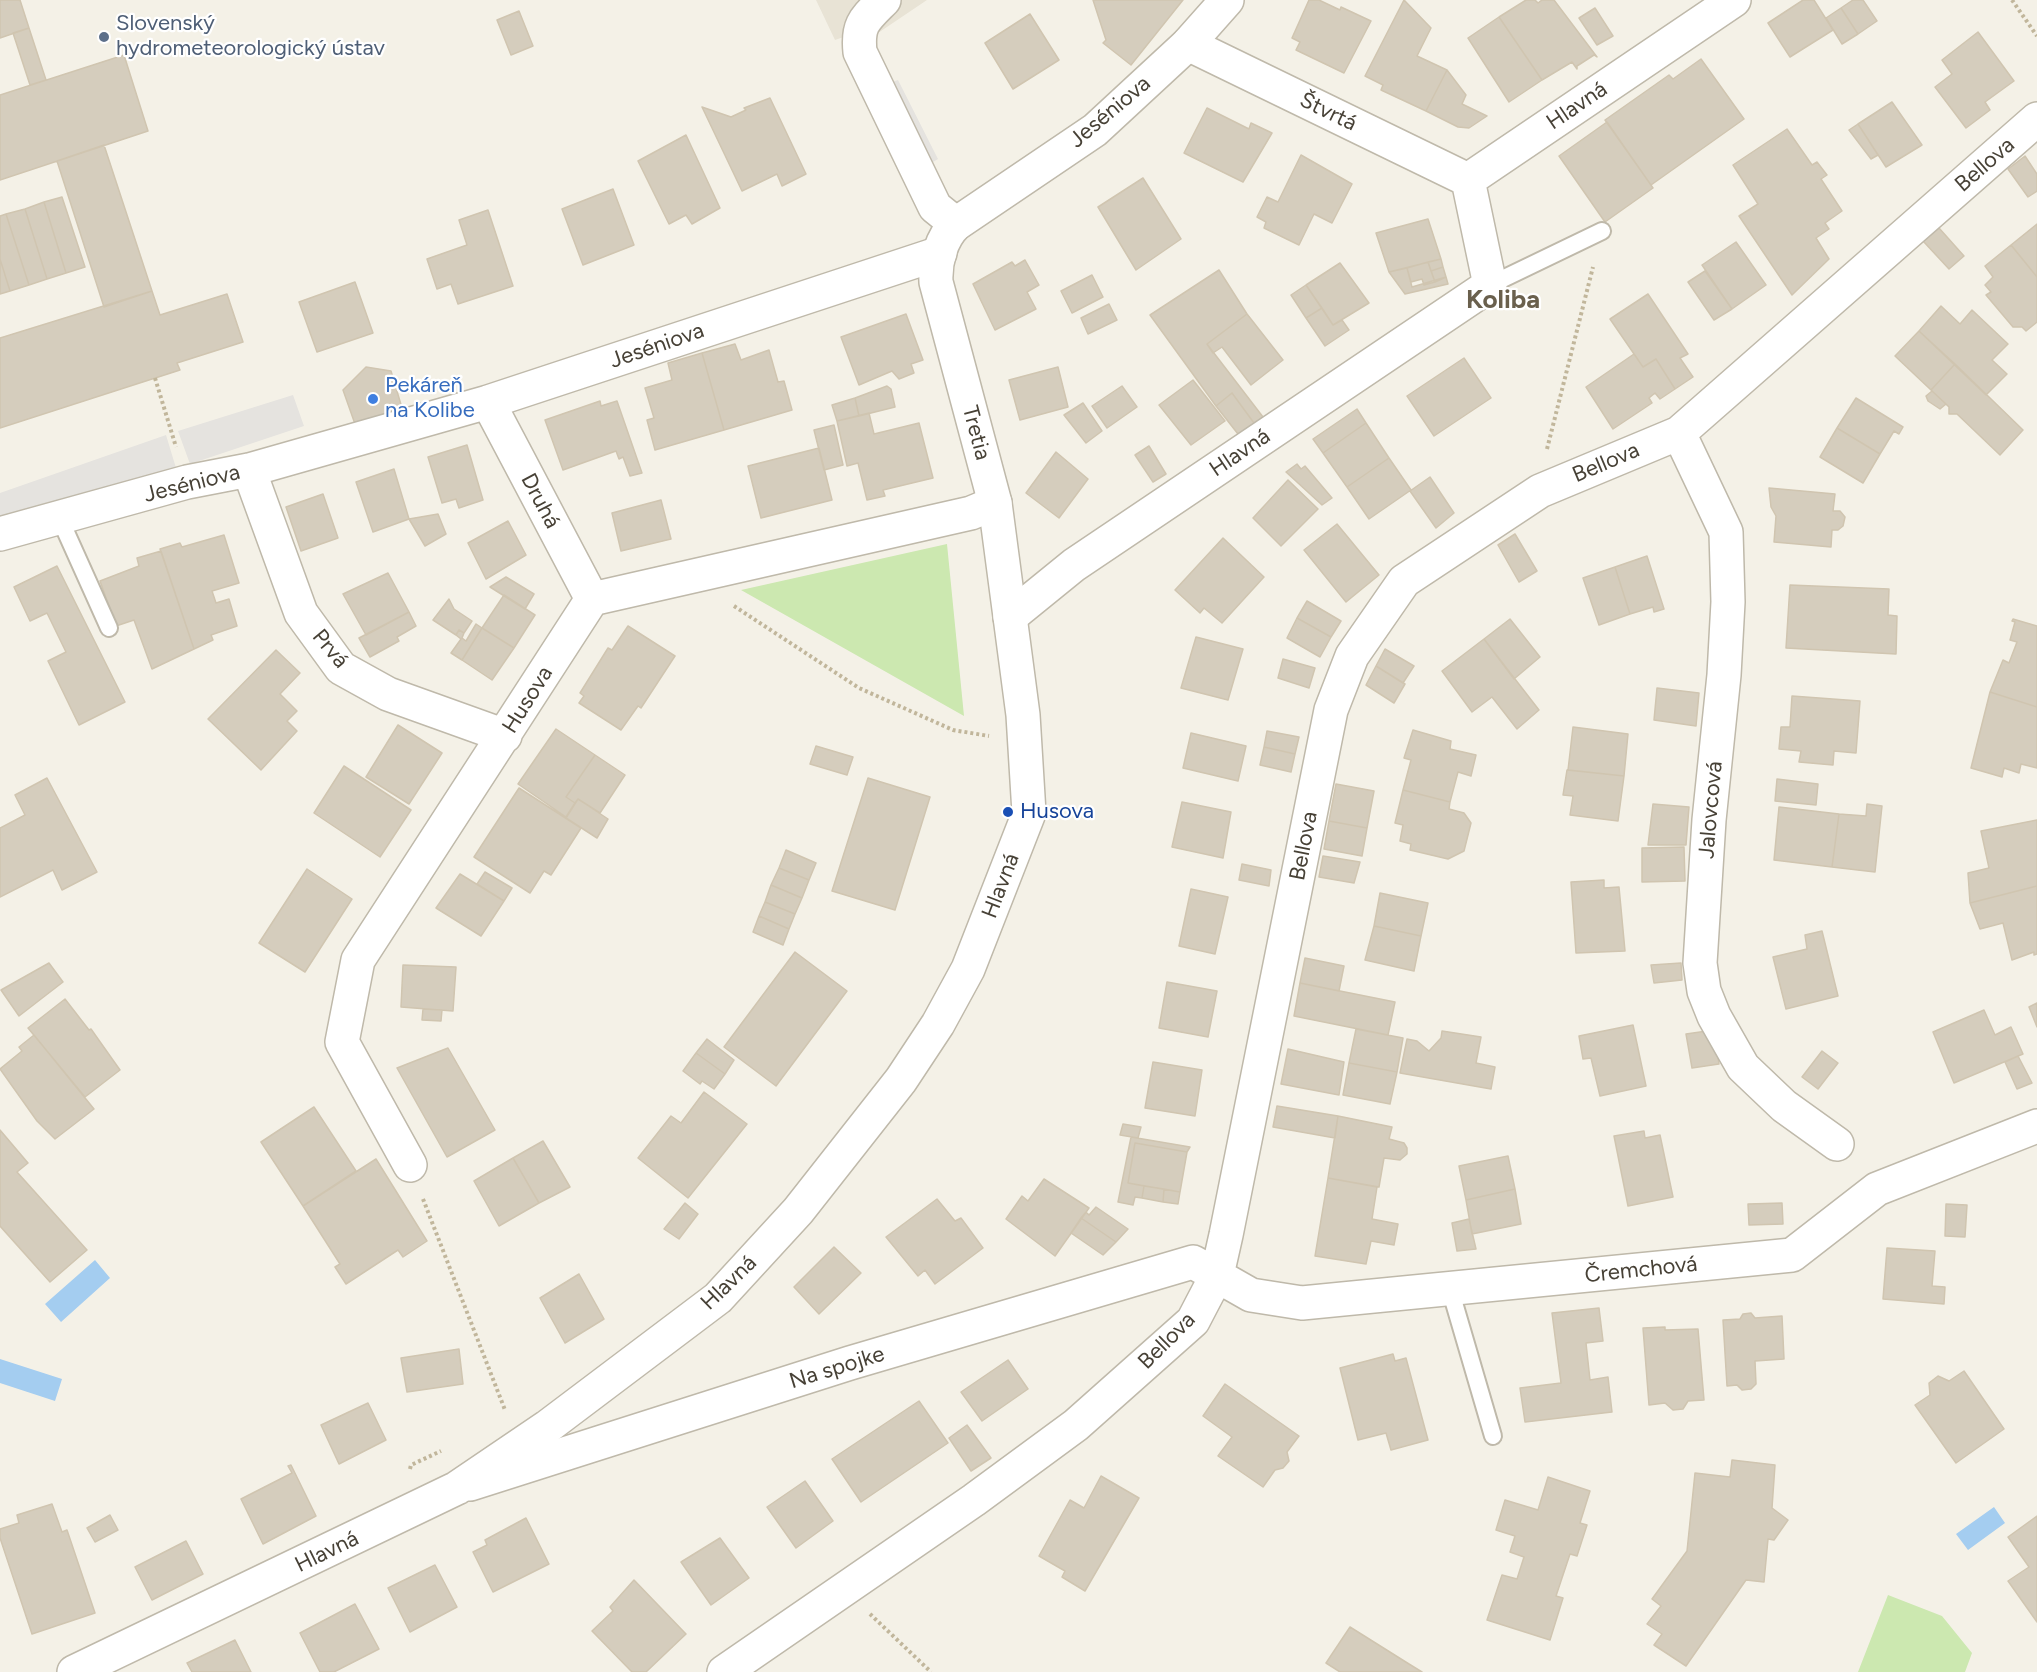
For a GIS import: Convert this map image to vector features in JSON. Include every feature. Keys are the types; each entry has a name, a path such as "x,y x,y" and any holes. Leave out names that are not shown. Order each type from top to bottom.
{"street":[{"path":"884,0 862,24 858,32 860,52 935,207 956,224"},
{"name":"Jeséniova","path":"0,534 187,483 249,470 488,402 940,253 946,236 956,224 1095,130 1188,44 1227,0"},
{"name":"Hlavná","path":"1468,180 1734,0"},
{"name":"Štvrtá","path":"1188,44 1468,180"},
{"name":"Bellova","path":"724,1672 974,1500 1076,1425 1193,1320 1217,1275 1331,710 1352,657 1404,581 1540,491 1679,433 2037,119"},
{"path":"1468,180 1490,285"},
{"name":"Tretia","path":"940,253 935,268 936,282 995,503 1010,617"},
{"name":"Hlavná","path":"74,1672 457,1488 547,1427 718,1298 798,1211 901,1080 938,1024 968,969 1029,813 1023,715 1010,617 1074,565 1490,285"},
{"name":"Druhá","path":"488,402 592,599"},
{"name":"Jalovcová","path":"1679,433 1726,532 1728,602 1700,963 1704,991 1714,1016 1743,1067 1784,1106 1837,1144"},
{"name":"Prvá","path":"249,470 301,613 341,668 388,694 505,736"},
{"path":"592,599 971,513 995,503"},
{"name":"Husova","path":"410,1165 342,1042 358,960 592,599"},
{"name":"Čremchová","path":"1217,1275 1251,1295 1302,1303 1792,1255 1877,1189 2037,1126"},
{"name":"Na spojke","path":"457,1488 850,1363 1193,1262 1217,1275"}],"lane":[{"path":"1490,285 1602,231"},
{"path":"60,519 109,628"},
{"path":"1450,1289 1493,1437"}],"path":[{"path":"2012,0 2037,36"},
{"path":"1540,491 1540,477 1602,231"},
{"path":"154,378 187,483"},
{"path":"688,576 859,688 953,730 996,738"},
{"path":"410,1165 509,1419"},
{"path":"843,1589 931,1672"}],"shaded area":[{"path":"816,0 927,0 878,33 858,32 835,40"},
{"path":"898,80 938,159 920,170 889,83"},
{"path":"293,395 304,426 190,464 178,431"},
{"path":"166,435 176,468 0,521 0,493"}],"green space":[{"path":"947,544 964,716 741,590"},
{"path":"1888,1595 1942,1616 1972,1653 1965,1672 1858,1672"}],"water":[{"path":"95,1260 110,1278 61,1322 45,1304"},
{"path":"0,1359 62,1379 55,1401 0,1383"},
{"path":"1994,1507 2005,1523 1968,1550 1956,1534"}],"building":[{"path":"0,0 20,0 29,28 0,38"},
{"path":"1093,0 1183,0 1131,65 1103,43 1106,40"},
{"path":"1309,0 1319,0 1340,10 1341,7 1371,21 1344,73 1296,50 1300,42 1292,38"},
{"path":"1404,0 1431,28 1417,56 1447,70 1426,111 1381,90 1383,85 1365,76"},
{"path":"1526,0 1535,0 1538,3 1542,0 1554,0 1597,57 1594,55 1577,66 1577,69 1572,62 1542,80 1499,17"},
{"path":"1803,0 1814,0 1833,30 1790,57 1768,23"},
{"path":"1853,0 1863,0 1877,21 1858,34 1841,8"},
{"path":"1595,8 1613,36 1597,45 1579,18"},
{"path":"1841,8 1858,34 1842,44 1826,18"},
{"path":"519,11 533,46 511,55 497,20"},
{"path":"1030,14 1059,60 1013,89 985,43"},
{"path":"1499,17 1542,80 1509,102 1468,38"},
{"path":"29,28 46,80 30,85 13,33"},
{"path":"1978,32 2014,81 1985,102 1990,110 1966,128 1935,87 1952,74 1942,60"},
{"path":"124,55 148,131 0,180 0,95"},
{"path":"1701,59 1744,119 1651,185 1605,120 1669,75 1673,79"},
{"path":"1447,70 1466,95 1462,104 1487,116 1469,128 1458,127 1426,111"},
{"path":"770,98 806,174 782,186 777,174 742,191 702,107 731,117 746,110 744,108"},
{"path":"1892,102 1922,145 1886,167 1858,124"},
{"path":"1207,108 1249,129 1251,123 1272,133 1243,182 1184,153"},
{"path":"1607,122 1653,188 1605,222 1559,156"},
{"path":"1858,124 1878,155 1871,159 1849,130"},
{"path":"1787,129 1812,165 1817,162 1827,175 1821,179 1842,211 1825,223 1829,229 1816,238 1829,259 1792,295 1739,216 1758,204 1733,165"},
{"path":"686,135 720,208 692,224 686,215 669,224 638,161"},
{"path":"104,145 152,291 104,307 57,161"},
{"path":"1301,155 1352,184 1332,223 1314,214 1299,245 1264,228 1266,222 1257,217 1267,197 1278,202"},
{"path":"2025,156 2037,174 2037,191 2028,197 2008,169"},
{"path":"1143,178 1181,239 1136,270 1098,207"},
{"path":"613,189 634,245 583,265 562,209"},
{"path":"62,197 85,267 66,273 44,202"},
{"path":"44,202 66,273 47,279 25,209"},
{"path":"25,209 47,279 29,285 6,214"},
{"path":"488,210 513,286 458,304 451,284 437,289 427,259 467,245 459,220"},
{"path":"6,214 29,285 10,291 0,259 0,216"},
{"path":"1428,219 1441,259 1389,272 1376,233"},
{"path":"2037,224 2037,277 2011,245"},
{"path":"1939,228 1964,256 1949,269 1923,241"},
{"path":"1736,242 1766,285 1732,309 1702,265"},
{"path":"2011,245 2037,277 2037,322 2026,331 2022,327 2013,327 1986,295 1991,292 1985,285 1993,277 1985,266"},
{"path":"0,259 10,291 0,294"},
{"path":"1441,259 1443,267 1431,271 1428,262"},
{"path":"1025,260 1039,285 1027,292 1036,309 995,330 973,284 1012,262 1015,266"},
{"path":"1428,262 1435,282 1424,285 1422,279 1411,282 1407,268"},
{"path":"1340,263 1369,303 1333,325 1306,285"},
{"path":"1443,267 1446,277 1435,282 1431,271"},
{"path":"1407,268 1412,287 1446,277 1448,284 1405,294 1389,272"},
{"path":"1219,270 1247,314 1207,344 1263,417 1254,423 1232,393 1216,406 1150,315"},
{"path":"1705,271 1732,309 1714,320 1688,282"},
{"path":"1092,275 1103,297 1072,313 1061,291"},
{"path":"355,282 373,333 317,352 299,302"},
{"path":"1306,285 1322,308 1306,318 1291,295"},
{"path":"152,291 160,315 227,294 243,342 177,363 180,370 0,428 0,338"},
{"path":"1648,294 1688,354 1680,358 1693,377 1675,389 1656,359 1643,367 1610,319"},
{"path":"1109,304 1117,320 1088,334 1081,318"},
{"path":"1941,306 1960,324 1972,310 2008,344 1992,360 2007,374 1986,395 1919,331"},
{"path":"1322,308 1333,325 1342,320 1349,330 1325,346 1306,318"},
{"path":"906,314 923,360 911,364 914,373 899,379 892,371 859,385 841,337"},
{"path":"1247,314 1283,360 1251,385 1222,347 1213,353 1207,344"},
{"path":"1919,331 1955,364 1931,390 1895,356"},
{"path":"735,344 741,360 769,350 778,382 784,381 792,410 724,430 702,353"},
{"path":"702,353 724,430 655,450 647,420 654,418 645,388 672,380 668,363"},
{"path":"1634,354 1643,367 1656,359 1675,389 1660,399 1655,393 1649,398 1652,403 1613,429 1586,387"},
{"path":"1464,358 1491,398 1434,436 1407,396"},
{"path":"1955,364 2023,430 2000,455 1957,414 1949,414 1949,407 1931,390"},
{"name":"Pekáreň na Kolibe","path":"366,367 391,371 402,408 355,424 343,390"},
{"path":"1058,367 1068,407 1020,420 1009,380"},
{"path":"1193,380 1225,421 1191,445 1159,405"},
{"path":"887,386 891,389 895,407 859,416 855,398"},
{"path":"1122,386 1137,407 1107,428 1092,406"},
{"path":"1932,391 1946,404 1940,409 1928,401 1926,396"},
{"path":"1232,393 1254,423 1238,434 1216,406"},
{"path":"855,398 859,416 837,421 832,405"},
{"path":"1856,398 1903,427 1899,434 1894,431 1880,454 1837,428"},
{"path":"600,401 601,406 617,401 642,473 630,476 623,457 619,459 616,451 563,470 545,420"},
{"path":"1083,403 1102,431 1086,443 1064,415"},
{"path":"1357,409 1366,423 1323,453 1313,439"},
{"path":"869,413 874,434 919,423 933,478 883,490 885,496 867,500 858,463 847,466 837,421"},
{"path":"1366,423 1389,458 1347,487 1323,453"},
{"path":"834,425 843,465 824,470 814,430"},
{"path":"1837,428 1880,454 1863,483 1820,457"},
{"path":"467,445 483,500 459,508 456,499 442,503 428,457"},
{"path":"1149,446 1166,474 1153,482 1135,455"},
{"path":"819,448 832,500 761,518 748,466"},
{"path":"1056,452 1088,479 1059,518 1026,493"},
{"path":"1389,458 1411,490 1369,519 1347,487"},
{"path":"1297,464 1301,469 1305,466 1332,498 1322,505 1286,472"},
{"path":"394,469 409,519 373,532 356,482"},
{"path":"1430,477 1454,513 1436,528 1410,491"},
{"path":"1288,480 1318,509 1281,546 1253,518"},
{"path":"1769,488 1835,494 1833,511 1840,511 1845,517 1843,526 1838,530 1832,530 1831,547 1774,542 1776,516 1771,507"},
{"path":"323,494 338,538 301,551 286,507"},
{"path":"661,500 671,539 621,551 612,513"},
{"path":"438,514 446,534 425,546 409,519"},
{"path":"508,521 526,555 486,579 468,543"},
{"path":"1337,524 1379,575 1346,602 1304,550"},
{"path":"1515,534 1537,571 1519,582 1498,545"},
{"path":"224,535 239,583 212,591 216,603 229,599 237,626 211,635 213,640 194,649 160,549 180,543 182,547"},
{"path":"1223,538 1264,577 1222,623 1204,608 1200,613 1175,590"},
{"path":"161,551 194,649 152,669 134,620 116,626 100,581 139,566 137,558"},
{"path":"1647,556 1664,609 1654,612 1653,607 1630,614 1615,567"},
{"path":"57,566 125,702 79,725 48,661 66,652 47,613 30,621 14,587"},
{"path":"1615,567 1630,614 1599,625 1583,578"},
{"path":"388,573 409,612 366,635 343,594"},
{"path":"506,577 534,594 525,609 490,587"},
{"path":"1790,585 1889,589 1888,615 1897,616 1896,654 1786,648"},
{"path":"504,595 535,615 514,648 482,628"},
{"path":"449,599 454,609 472,621 464,633 459,630 456,635 433,620"},
{"path":"1307,601 1341,621 1331,637 1297,618"},
{"path":"409,612 416,626 397,637 399,641 370,657 359,638"},
{"path":"1297,618 1331,637 1320,657 1287,638"},
{"path":"1510,619 1540,657 1514,679 1484,639"},
{"path":"2013,619 2037,626 2037,707 1990,692 2003,660 2009,663 2017,642 2010,640 2015,622 2012,621"},
{"path":"476,624 482,628 462,660 451,653 461,639 456,635 459,630 464,633 462,638 466,641"},
{"path":"628,626 675,656 641,708 638,706 621,730 579,703 584,696 580,693 608,648 612,650"},
{"path":"482,628 514,648 492,680 462,660"},
{"path":"1196,637 1243,649 1228,700 1181,688"},
{"path":"1484,639 1539,710 1517,729 1492,697 1472,712 1442,671"},
{"path":"1385,649 1414,666 1403,683 1376,666"},
{"path":"276,650 300,673 280,694 297,711 287,721 297,731 261,770 208,719"},
{"path":"1283,659 1315,668 1309,688 1278,678"},
{"path":"1376,666 1405,684 1394,703 1366,685"},
{"path":"1657,688 1699,693 1696,726 1654,720"},
{"path":"1990,692 2037,707 2037,768 2021,764 2019,773 2004,768 2002,777 1971,768"},
{"path":"1792,696 1860,701 1856,753 1834,751 1833,765 1799,762 1801,751 1779,749 1781,727 1790,727"},
{"path":"398,725 442,753 409,804 366,777"},
{"path":"1573,727 1628,734 1624,776 1568,770"},
{"path":"556,729 595,755 566,797 575,803 566,817 518,784"},
{"path":"1413,730 1451,741 1450,749 1476,755 1471,776 1458,772 1450,802 1403,790 1411,760 1404,758"},
{"path":"1267,731 1299,737 1295,754 1264,747"},
{"path":"1191,733 1246,746 1238,781 1183,768"},
{"path":"816,746 853,757 847,775 810,764"},
{"path":"1264,747 1295,754 1291,772 1260,765"},
{"path":"595,755 625,775 600,813 578,799 575,803 566,797"},
{"path":"344,766 411,810 380,857 314,813"},
{"path":"1567,770 1624,776 1618,821 1570,815 1573,796 1563,795"},
{"path":"47,778 97,872 62,890 53,870 0,897 0,828 25,815 15,795"},
{"path":"868,778 930,797 895,910 832,891"},
{"path":"1777,779 1818,784 1816,805 1775,801"},
{"path":"1336,784 1374,791 1367,828 1329,821"},
{"path":"519,788 581,828 551,875 544,871 530,893 474,857"},
{"path":"1403,790 1450,802 1449,809 1464,813 1471,823 1464,851 1448,859 1410,850 1411,844 1400,841 1403,825 1395,823"},
{"path":"578,799 608,819 597,838 566,818"},
{"path":"1182,802 1231,812 1223,858 1172,847"},
{"path":"1653,804 1689,807 1686,845 1648,845"},
{"path":"1867,804 1882,806 1875,872 1832,867 1839,814 1866,816"},
{"path":"1779,807 1839,814 1832,867 1774,860"},
{"path":"2037,820 2037,886 1970,903 1968,873 1989,868 1981,831"},
{"path":"1329,821 1367,828 1362,856 1324,849"},
{"path":"1684,847 1685,881 1642,882 1642,848"},
{"path":"786,850 816,863 809,880 779,868"},
{"path":"1323,856 1360,862 1354,883 1319,877"},
{"path":"1242,864 1271,870 1269,886 1239,880"},
{"path":"779,868 809,880 802,898 771,885"},
{"path":"307,869 352,899 305,972 259,943"},
{"path":"485,872 512,888 504,901 477,884"},
{"path":"460,874 504,901 481,936 436,908"},
{"path":"1604,880 1604,888 1619,887 1625,951 1576,953 1571,882"},
{"path":"771,885 802,898 795,914 765,902"},
{"path":"2037,886 2037,954 2034,955 2034,952 2012,960 2003,923 1980,929 1970,903"},
{"path":"1191,889 1228,897 1215,954 1179,946"},
{"path":"1380,893 1428,903 1421,936 1374,926"},
{"path":"765,902 795,914 789,929 759,916"},
{"path":"759,916 789,929 783,945 753,932"},
{"path":"1374,926 1421,936 1414,971 1365,960"},
{"path":"1822,931 1838,996 1786,1009 1773,957 1807,949 1805,935"},
{"path":"795,952 847,991 776,1086 724,1047"},
{"path":"1305,958 1344,966 1339,991 1300,983"},
{"path":"49,963 63,982 19,1016 1,990"},
{"path":"1681,963 1682,980 1654,983 1651,965"},
{"path":"403,965 456,967 453,1011 401,1007"},
{"path":"1167,982 1217,991 1208,1037 1159,1028"},
{"path":"1300,983 1395,1002 1388,1035 1294,1016"},
{"path":"65,999 89,1030 91,1029 120,1070 85,1097 28,1028"},
{"path":"2037,1003 2037,1027 2029,1007"},
{"path":"423,1009 442,1010 441,1021 422,1020"},
{"path":"1984,1010 1995,1035 2011,1027 2023,1054 1954,1083 1933,1032"},
{"path":"1633,1025 1646,1086 1600,1096 1591,1058 1583,1059 1579,1036"},
{"path":"1356,1029 1403,1038 1397,1072 1349,1063"},
{"path":"1714,1030 1719,1064 1692,1068 1686,1034"},
{"path":"1442,1031 1481,1037 1476,1063 1495,1067 1491,1089 1400,1073 1407,1039 1417,1041 1429,1051 1441,1038"},
{"path":"34,1035 94,1109 55,1139 37,1121 0,1069 22,1051 19,1047"},
{"path":"707,1039 734,1060 725,1074 696,1053"},
{"path":"448,1048 495,1130 447,1157 397,1068"},
{"path":"1288,1049 1344,1062 1339,1095 1281,1084"},
{"path":"1822,1051 1838,1063 1818,1089 1802,1077"},
{"path":"696,1053 725,1074 714,1089 702,1081 700,1084 683,1071"},
{"path":"2018,1056 2032,1083 2017,1089 2005,1062"},
{"path":"1153,1062 1202,1070 1195,1116 1145,1108"},
{"path":"1349,1063 1397,1072 1390,1104 1343,1095"},
{"path":"704,1092 747,1124 688,1198 638,1158 671,1116 681,1123"},
{"path":"1277,1106 1338,1116 1335,1138 1273,1127"},
{"path":"314,1107 356,1171 303,1206 261,1142"},
{"path":"1338,1116 1392,1127 1389,1139 1404,1143 1407,1148 1407,1154 1400,1160 1384,1158 1379,1187 1328,1178"},
{"path":"1123,1124 1141,1127 1138,1138 1120,1135"},
{"path":"0,1130 28,1163 17,1172 87,1250 50,1282 0,1226"},
{"path":"1644,1131 1645,1138 1660,1135 1673,1197 1628,1206 1614,1136"},
{"path":"1131,1137 1190,1147 1187,1152 1135,1143 1128,1183 1144,1186 1142,1198 1135,1197 1133,1205 1118,1202"},
{"path":"543,1141 570,1187 539,1203 513,1158"},
{"path":"1135,1143 1187,1152 1180,1192 1128,1183"},
{"path":"1508,1156 1515,1189 1466,1200 1459,1166"},
{"path":"513,1158 539,1203 499,1226 474,1181"},
{"path":"376,1159 427,1241 403,1257 398,1250 346,1284 335,1267 340,1264 303,1206"},
{"path":"1328,1178 1377,1187 1372,1219 1398,1224 1394,1245 1371,1241 1366,1264 1315,1256"},
{"path":"1044,1179 1089,1208 1055,1256 1006,1219 1022,1196 1028,1201"},
{"path":"1144,1186 1164,1189 1163,1202 1142,1198"},
{"path":"1164,1189 1180,1192 1178,1204 1163,1202"},
{"path":"1515,1189 1521,1224 1472,1234 1466,1200"},
{"path":"937,1199 955,1221 961,1218 983,1248 935,1284 925,1270 918,1276 886,1237"},
{"path":"685,1203 698,1214 679,1239 664,1229"},
{"path":"1782,1203 1783,1224 1749,1225 1748,1204"},
{"path":"1946,1204 1967,1205 1965,1237 1945,1236"},
{"path":"1096,1207 1128,1229 1116,1242 1081,1218 1086,1212 1089,1215"},
{"path":"1081,1218 1116,1242 1103,1255 1071,1233"},
{"path":"1469,1219 1476,1249 1457,1251 1452,1223"},
{"path":"834,1247 861,1273 819,1314 794,1287"},
{"path":"1887,1248 1935,1251 1932,1286 1945,1287 1944,1304 1883,1299"},
{"path":"579,1274 604,1319 565,1343 540,1298"},
{"path":"1599,1308 1603,1341 1586,1343 1590,1380 1608,1377 1612,1412 1525,1422 1520,1388 1561,1383 1552,1313"},
{"path":"1751,1313 1755,1318 1782,1316 1784,1359 1755,1361 1756,1384 1751,1389 1742,1390 1737,1385 1727,1386 1723,1320 1740,1319 1743,1314"},
{"path":"1665,1327 1665,1330 1698,1329 1704,1400 1688,1401 1683,1409 1673,1410 1665,1403 1649,1405 1643,1328"},
{"path":"459,1349 463,1384 407,1392 401,1358"},
{"path":"1393,1354 1395,1361 1406,1358 1428,1440 1391,1450 1386,1433 1358,1440 1340,1368"},
{"path":"1008,1360 1028,1389 982,1421 961,1392"},
{"path":"1964,1371 2004,1429 1956,1463 1915,1405 1930,1395 1929,1383 1938,1376 1949,1381"},
{"path":"1225,1384 1299,1436 1287,1452 1289,1461 1283,1468 1275,1470 1263,1487 1218,1456 1232,1437 1203,1416"},
{"path":"919,1401 948,1443 861,1502 832,1459"},
{"path":"368,1403 386,1440 339,1464 321,1425"},
{"path":"967,1425 991,1458 971,1471 949,1438"},
{"path":"1732,1460 1775,1465 1772,1508 1788,1520 1774,1540 1768,1539 1764,1582 1746,1580 1686,1666 1654,1645 1662,1634 1647,1624 1661,1606 1652,1599 1687,1551 1695,1473 1730,1477"},
{"path":"291,1465 316,1516 263,1544 241,1499 292,1473 288,1466"},
{"path":"1101,1476 1139,1498 1085,1591 1062,1577 1065,1571 1039,1556 1070,1500 1084,1508"},
{"path":"1548,1477 1590,1491 1580,1523 1587,1525 1577,1556 1570,1554 1556,1596 1563,1598 1550,1640 1487,1620 1502,1575 1517,1579 1524,1557 1510,1552 1515,1536 1496,1530 1505,1500 1538,1510"},
{"path":"805,1481 833,1521 796,1548 767,1507"},
{"path":"52,1504 62,1532 67,1530 95,1613 32,1634 0,1538 0,1529 19,1523 17,1515"},
{"path":"110,1515 118,1530 95,1542 87,1528"},
{"path":"2037,1516 2037,1622 2008,1581 2029,1567 2008,1537"},
{"path":"526,1518 549,1564 493,1592 473,1552 487,1545 485,1540"},
{"path":"720,1538 749,1578 711,1605 681,1562"},
{"path":"186,1541 203,1574 152,1600 135,1567"},
{"path":"435,1565 457,1607 410,1632 388,1588"},
{"path":"634,1580 686,1634 646,1672 632,1672 592,1631 613,1611 610,1607"},
{"path":"355,1604 379,1649 334,1672 320,1672 300,1633"},
{"path":"1350,1627 1422,1672 1340,1672 1326,1663"},
{"path":"235,1640 251,1672 192,1672 187,1663"}],"place":[{"name":"Slovenský hydrometeorologický ústav","path":"104,37"},
{"name":"Pekáreň na Kolibe","path":"373,399"},
{"name":"Husova","path":"1008,812"}],"district":[{"name":"Koliba","path":"1503,300"}]}
